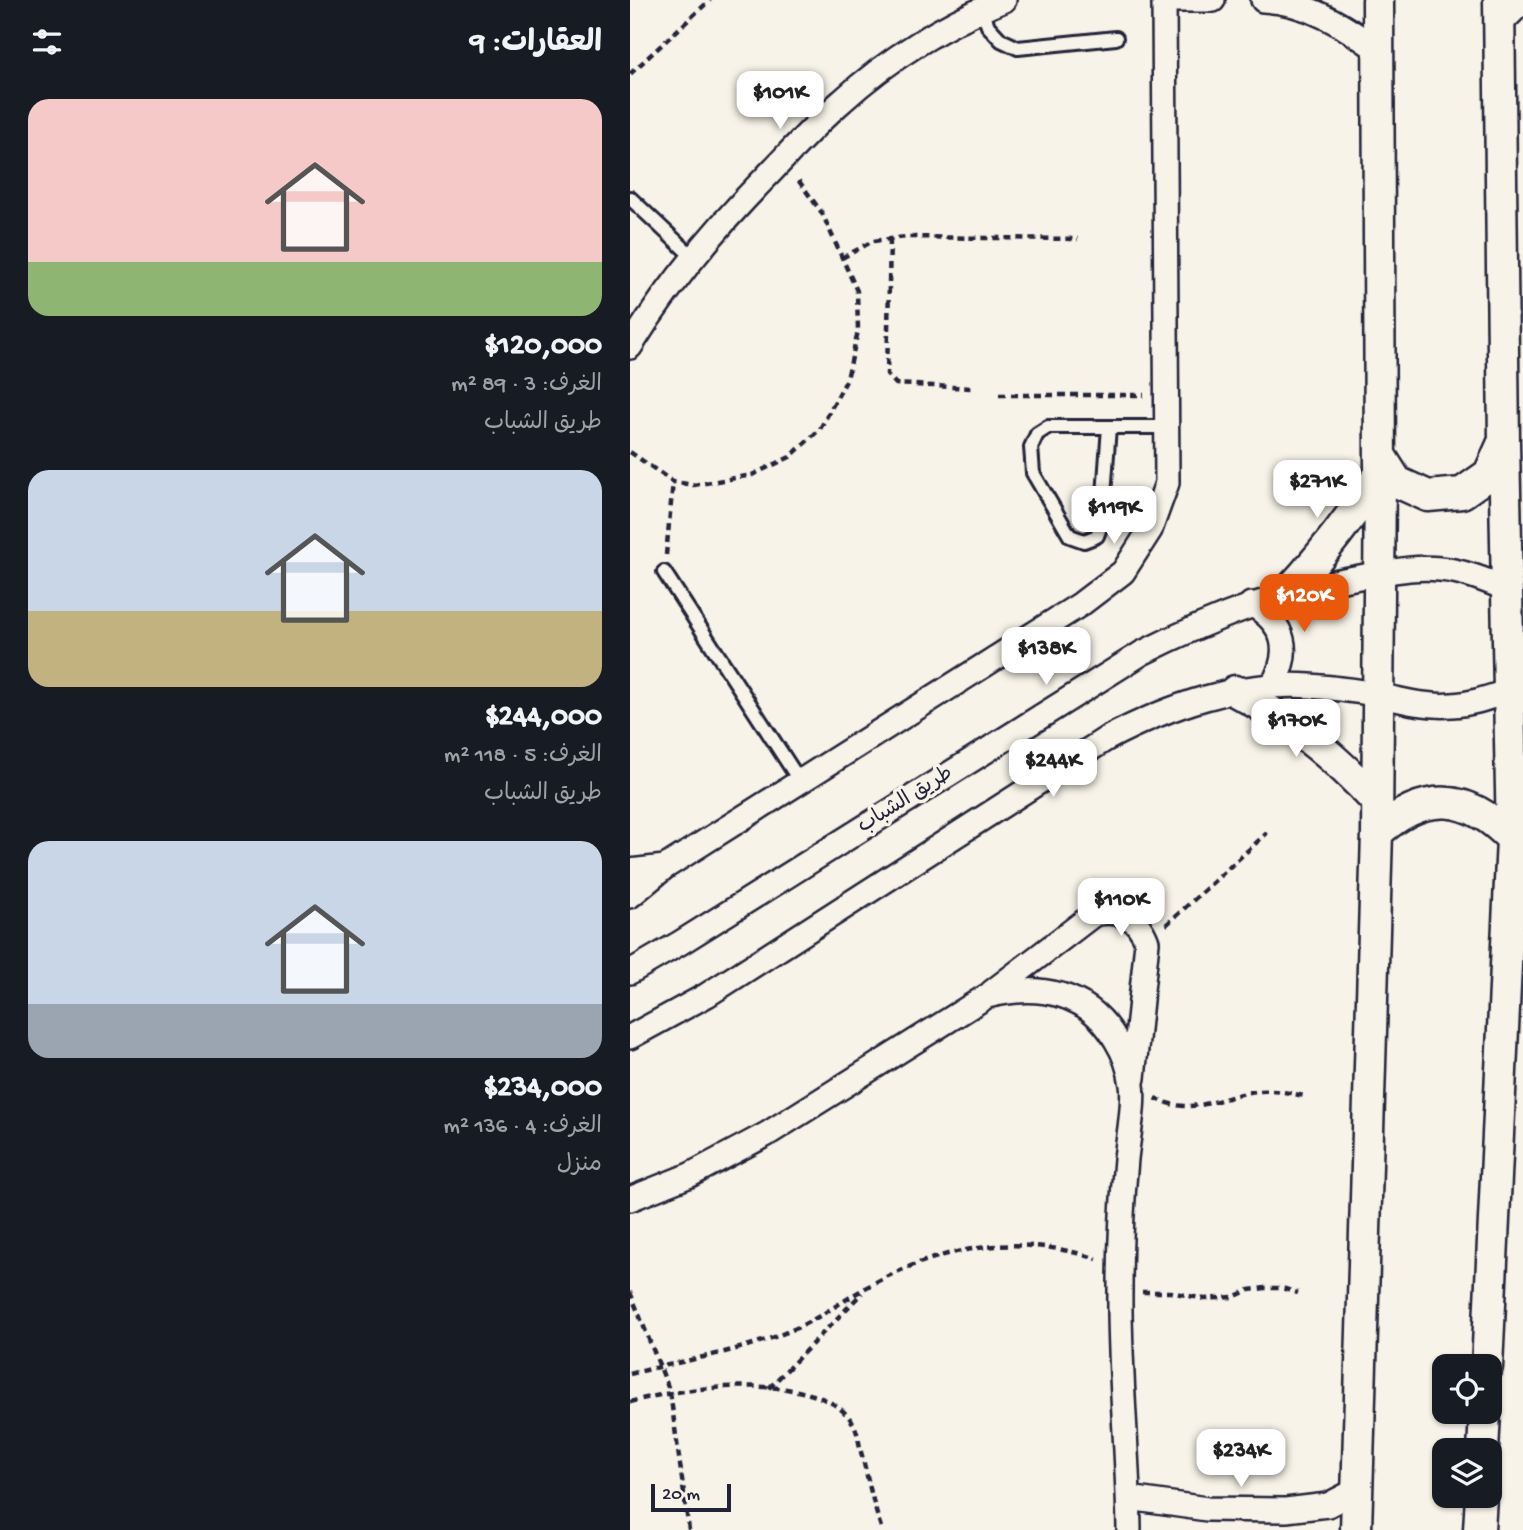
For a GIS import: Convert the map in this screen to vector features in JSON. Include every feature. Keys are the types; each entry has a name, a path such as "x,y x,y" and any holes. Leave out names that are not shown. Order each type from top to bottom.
{"street":[{"path":"630,347 694,258 737,207 842,100 908,50 982,9 1004,0"},
{"path":"630,896 665,867 1081,604 1123,572 1150,530 1167,483 1164,0 1213,0"},
{"path":"1263,0 1301,6 1326,16 1378,50"},
{"path":"1356,1530 1377,833 1380,465 1378,0"},
{"path":"1488,1354 1512,839 1503,443 1499,12 1523,1"},
{"path":"1380,465 1397,482 1428,496 1462,493 1489,474 1503,443"},
{"path":"1287,593 1321,556 1380,465"},
{"name":"طريق الشباب","path":"630,972 1142,653 1192,628 1251,604 1287,593 1410,568 1442,569 1474,576 1507,589"},
{"path":"1251,604 1266,612 1283,639 1283,664 1272,686"},
{"path":"630,1037 707,995 1107,738 1147,717 1235,691 1272,686 1307,686 1378,695 1429,706 1455,705 1509,691"},
{"path":"1235,691 1267,708 1307,736 1352,775 1377,802"},
{"path":"1377,833 1396,816 1420,805 1446,802 1472,808 1494,821 1512,839"},
{"path":"630,871 665,867"},
{"path":"630,1199 690,1175 767,1134 987,996 1094,914 1108,911 1133,919 1142,929 1147,942 1124,1189 1120,1292 1129,1530"},
{"path":"987,996 1011,990 1035,989 1059,994 1082,1004 1101,1020 1116,1039 1126,1061 1132,1087"},
{"path":"1129,1498 1286,1520 1328,1505 1357,1490"},
{"path":"1479,1530 1480,1508"}],"lane":[{"path":"982,9 988,26 1001,40 1018,48 1116,38"},
{"path":"630,198 694,258"},
{"path":"1109,427 1102,522 1097,536 1084,541 1070,536 1033,473 1031,447 1037,434 1048,428 1109,427 1166,427"},
{"path":"664,572 801,783"}],"path":[{"path":"630,74 703,3 710,0"},
{"path":"630,452 673,482 694,485 752,475 790,457 820,429 847,379 858,331 857,291 822,213 783,159"},
{"path":"842,258 873,241 906,237 1077,239"},
{"path":"890,239 887,374 896,384 971,388"},
{"path":"999,395 1166,395"},
{"path":"664,572 673,482"},
{"path":"1147,942 1267,832"},
{"path":"1132,1087 1163,1102 1186,1106 1221,1102 1252,1092 1287,1092 1304,1096"},
{"path":"630,1374 771,1339 818,1318 868,1287 925,1261 955,1251 983,1247 1038,1247 1091,1257 1121,1268"},
{"path":"769,1388 868,1287"},
{"path":"1120,1292 1171,1292 1204,1299 1233,1297 1249,1290 1265,1288 1282,1288 1298,1293"},
{"path":"630,1292 670,1392 689,1530"},
{"path":"630,1402 670,1392 703,1388 769,1388 822,1397 842,1410 855,1426 882,1530"}]}
